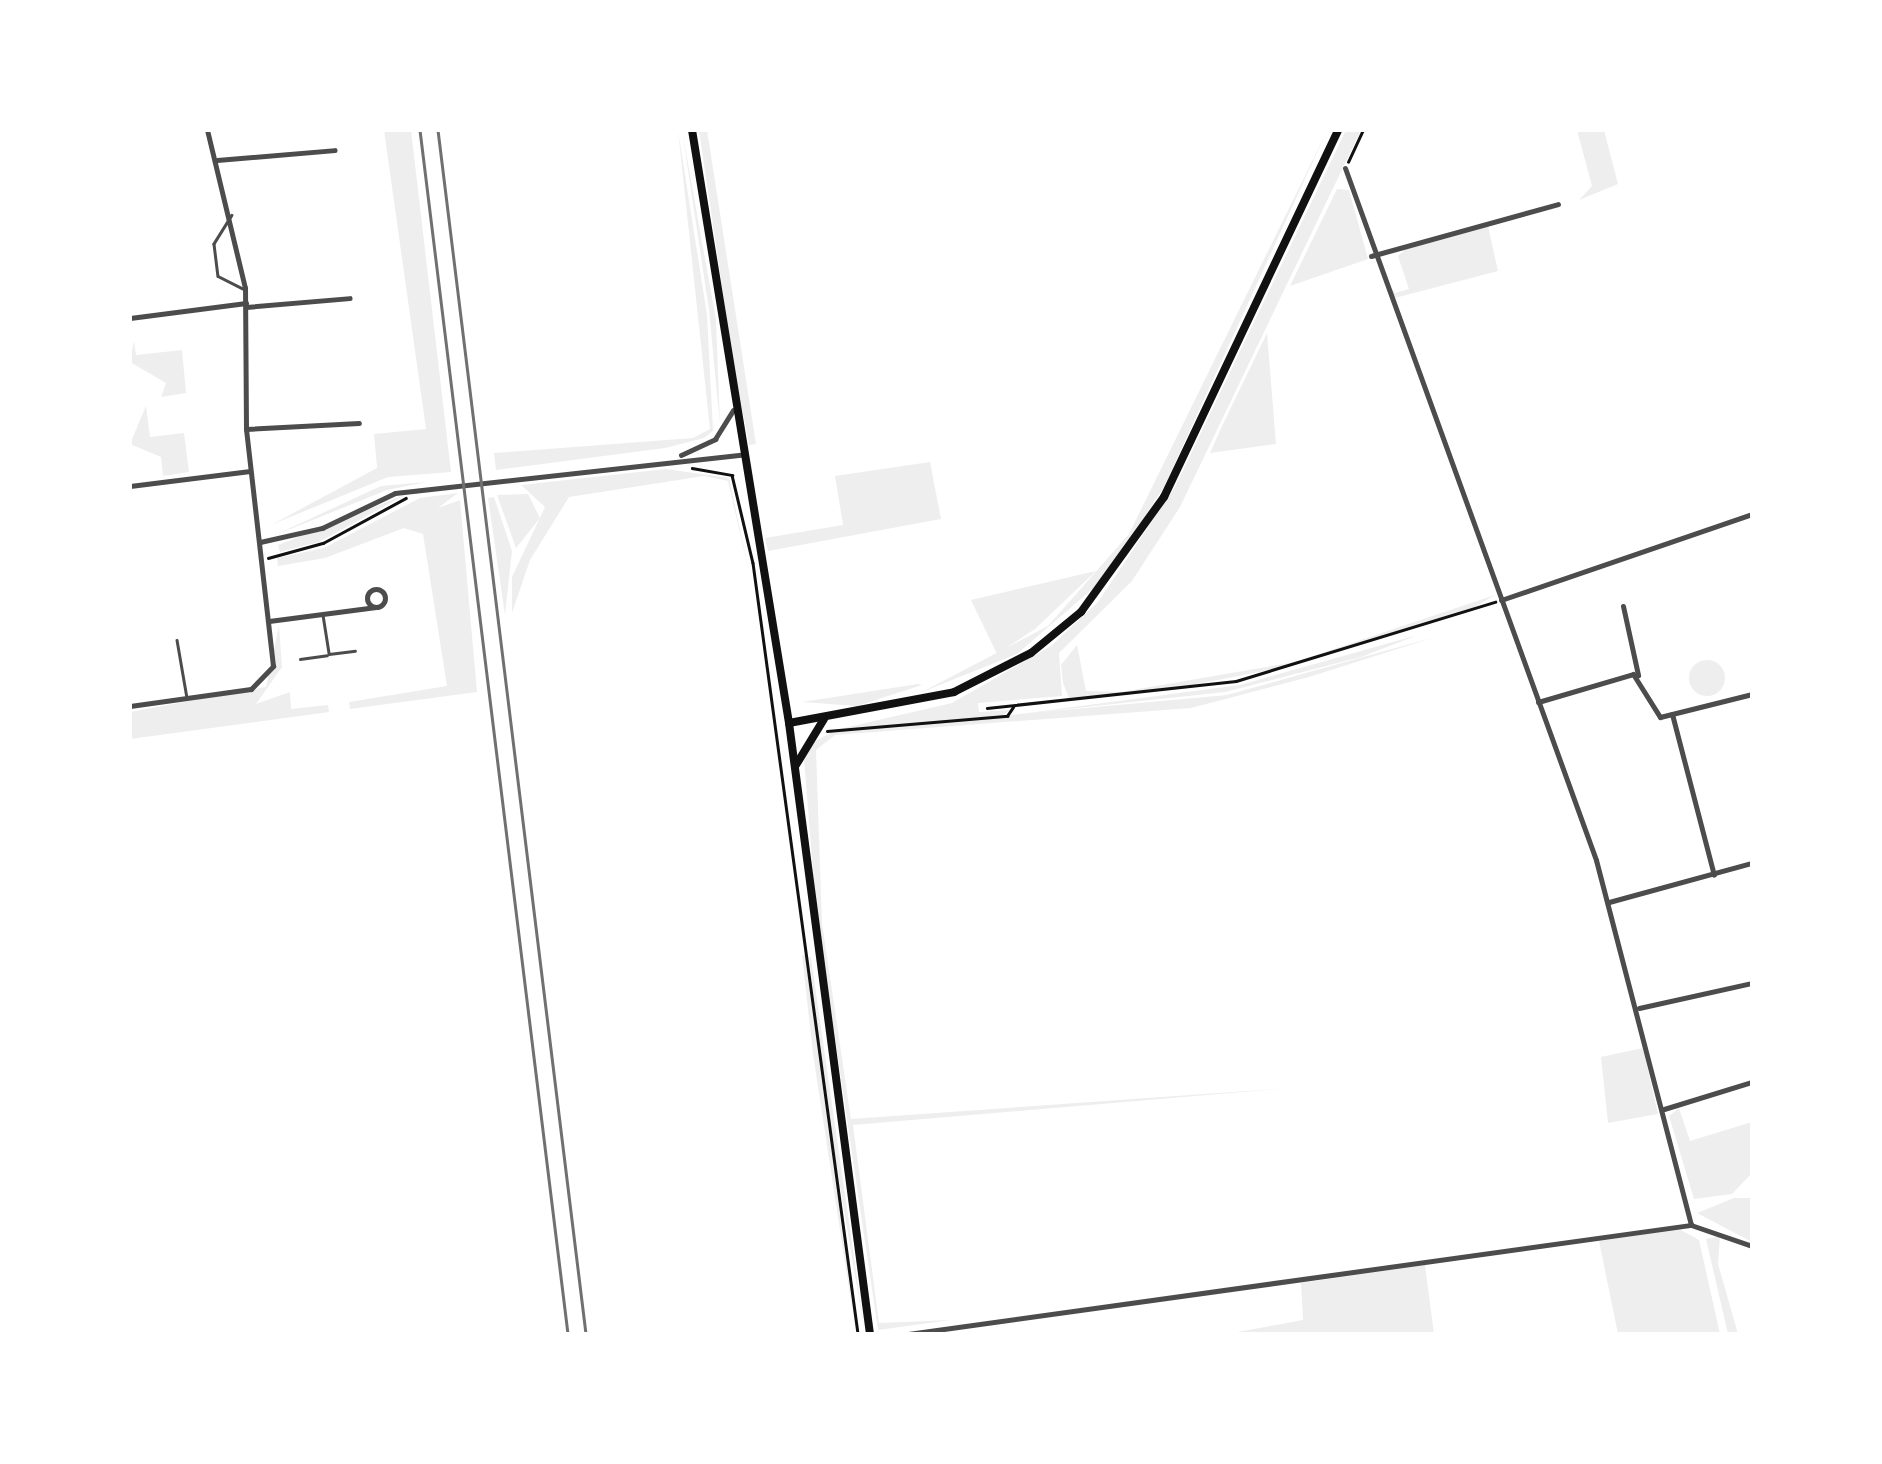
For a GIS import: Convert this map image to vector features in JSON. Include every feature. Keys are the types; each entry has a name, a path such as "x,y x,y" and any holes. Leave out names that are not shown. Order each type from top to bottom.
{"main road":[{"path":"692,130 733,410 790,723 870,1334"},
{"path":"790,723 917,704 993,676 1060,632 1112,577 1164,497 1338,130"},
{"path":"795,770 807,738 824,719"}],"street":[{"path":"130,706 260,684 273,653 246,429 245,288 232,215 207,130"},
{"path":"217,160 335,150"},
{"path":"1346,168 1371,256 1501,600 1609,902 1691,1225"},
{"path":"1371,256 1558,204"},
{"path":"130,318 350,298"},
{"path":"671,458 714,439 733,410"},
{"path":"246,429 359,422"},
{"path":"260,542 322,528 395,493 671,458 741,456"},
{"path":"130,486 250,471"},
{"path":"1501,600 1752,514"},
{"path":"1623,606 1651,713 1672,714 1752,694"},
{"path":"269,621 376,607"},
{"path":"1538,702 1638,674"},
{"path":"1672,714 1714,874"},
{"path":"1609,902 1752,863"},
{"path":"1638,1008 1752,983"},
{"path":"1663,1110 1752,1082"},
{"path":"908,1334 1691,1225 1752,1246"}],"lane":[{"path":"232,215 214,244 218,276 222,286 245,288"},
{"path":"322,614 329,654"},
{"path":"177,640 187,698"},
{"path":"300,659 354,652"}],"path":[{"path":"1346,168 1363,130"},
{"path":"732,474 776,740 858,1334"},
{"path":"272,557 323,544 420,494"},
{"path":"987,708 1180,691 1296,668 1501,600"},
{"path":"807,738 1008,716 1014,706"},
{"path":"776,740 791,738"}],"shaded area":[{"path":"384,130 411,130 451,472 388,477 273,524 377,468 374,434 426,429"},
{"path":"678,130 707,315 713,431 704,438 665,448 496,470 494,453 693,438 710,429"},
{"path":"682,130 716,320 720,425 709,310"},
{"path":"699,130 707,130 756,444 749,445 733,361"},
{"path":"1346,130 1361,130 1180,507 1132,581 1059,653 1062,696 978,703 979,712 1010,710 1003,715 818,734 952,703 1051,646 1098,602 1175,487"},
{"path":"1577,130 1604,130 1618,184 1579,200 1592,186"},
{"path":"1326,133 1164,487 1104,579 1017,654 922,692 1048,626 1129,534"},
{"path":"1337,189 1349,190 1368,259 1290,286"},
{"path":"1488,226 1498,271 1391,299 1382,274 1395,293 1409,289 1398,256 1412,244"},
{"path":"1267,333 1276,444 1210,453 1223,424"},
{"path":"134,341 136,355 182,350 186,393 161,397 166,383 130,362"},
{"path":"146,406 150,437 184,433 189,472 163,476 161,457 130,444"},
{"path":"930,462 941,519 768,551 765,538 843,525 835,476"},
{"path":"666,469 729,478 750,577 728,481 704,476 569,497 530,560 512,613 512,577 545,507 521,485"},
{"path":"427,482 387,490 273,536 381,486"},
{"path":"458,493 438,508 460,500 477,692 350,709 349,702 447,686 423,534 404,528 325,558 278,566 277,558 324,548 420,498"},
{"path":"528,494 540,518 516,548 497,495"},
{"path":"405,495 319,542 280,552 278,545"},
{"path":"494,497 512,551 505,615 488,498"},
{"path":"1096,571 1035,629 997,654 971,600"},
{"path":"1495,595 1470,610 1295,665 1176,688 1121,694 1069,698 1063,683 1061,665 1077,645 1086,691 1121,692 1295,662"},
{"path":"279,626 282,667 256,704 290,692 291,709 328,705 329,712 130,739 130,712 266,687"},
{"path":"1418,635 1361,657 1225,692 1012,715 1240,685"},
{"path":"1435,637 1309,677 1191,708 835,735 816,750 822,923 851,1119 1290,1088 853,1125 879,1323 951,1320 878,1330 816,909 804,758 812,743 834,731 1227,695"},
{"path":"1707,660 1720,665 1725,678 1720,691 1707,696 1694,691 1689,678 1694,665"},
{"path":"918,684 922,685 857,706 802,702"},
{"path":"805,955 856,1334 813,1054"},
{"path":"811,958 865,1334 825,1098"},
{"path":"1643,1048 1658,1114 1608,1123 1601,1057"},
{"path":"1679,1108 1690,1141 1752,1122 1752,1173 1732,1194 1694,1199 1669,1116"},
{"path":"1734,1198 1752,1198 1752,1242 1697,1213"},
{"path":"1679,1229 1699,1240 1720,1334 1618,1334 1599,1241"},
{"path":"1720,1236 1718,1264 1738,1334 1728,1334 1706,1239"},
{"path":"1425,1265 1434,1334 1226,1334 1303,1320 1301,1283"}],"railway":[{"path":"420,130 568,1334"},
{"path":"438,130 586,1334"}]}
